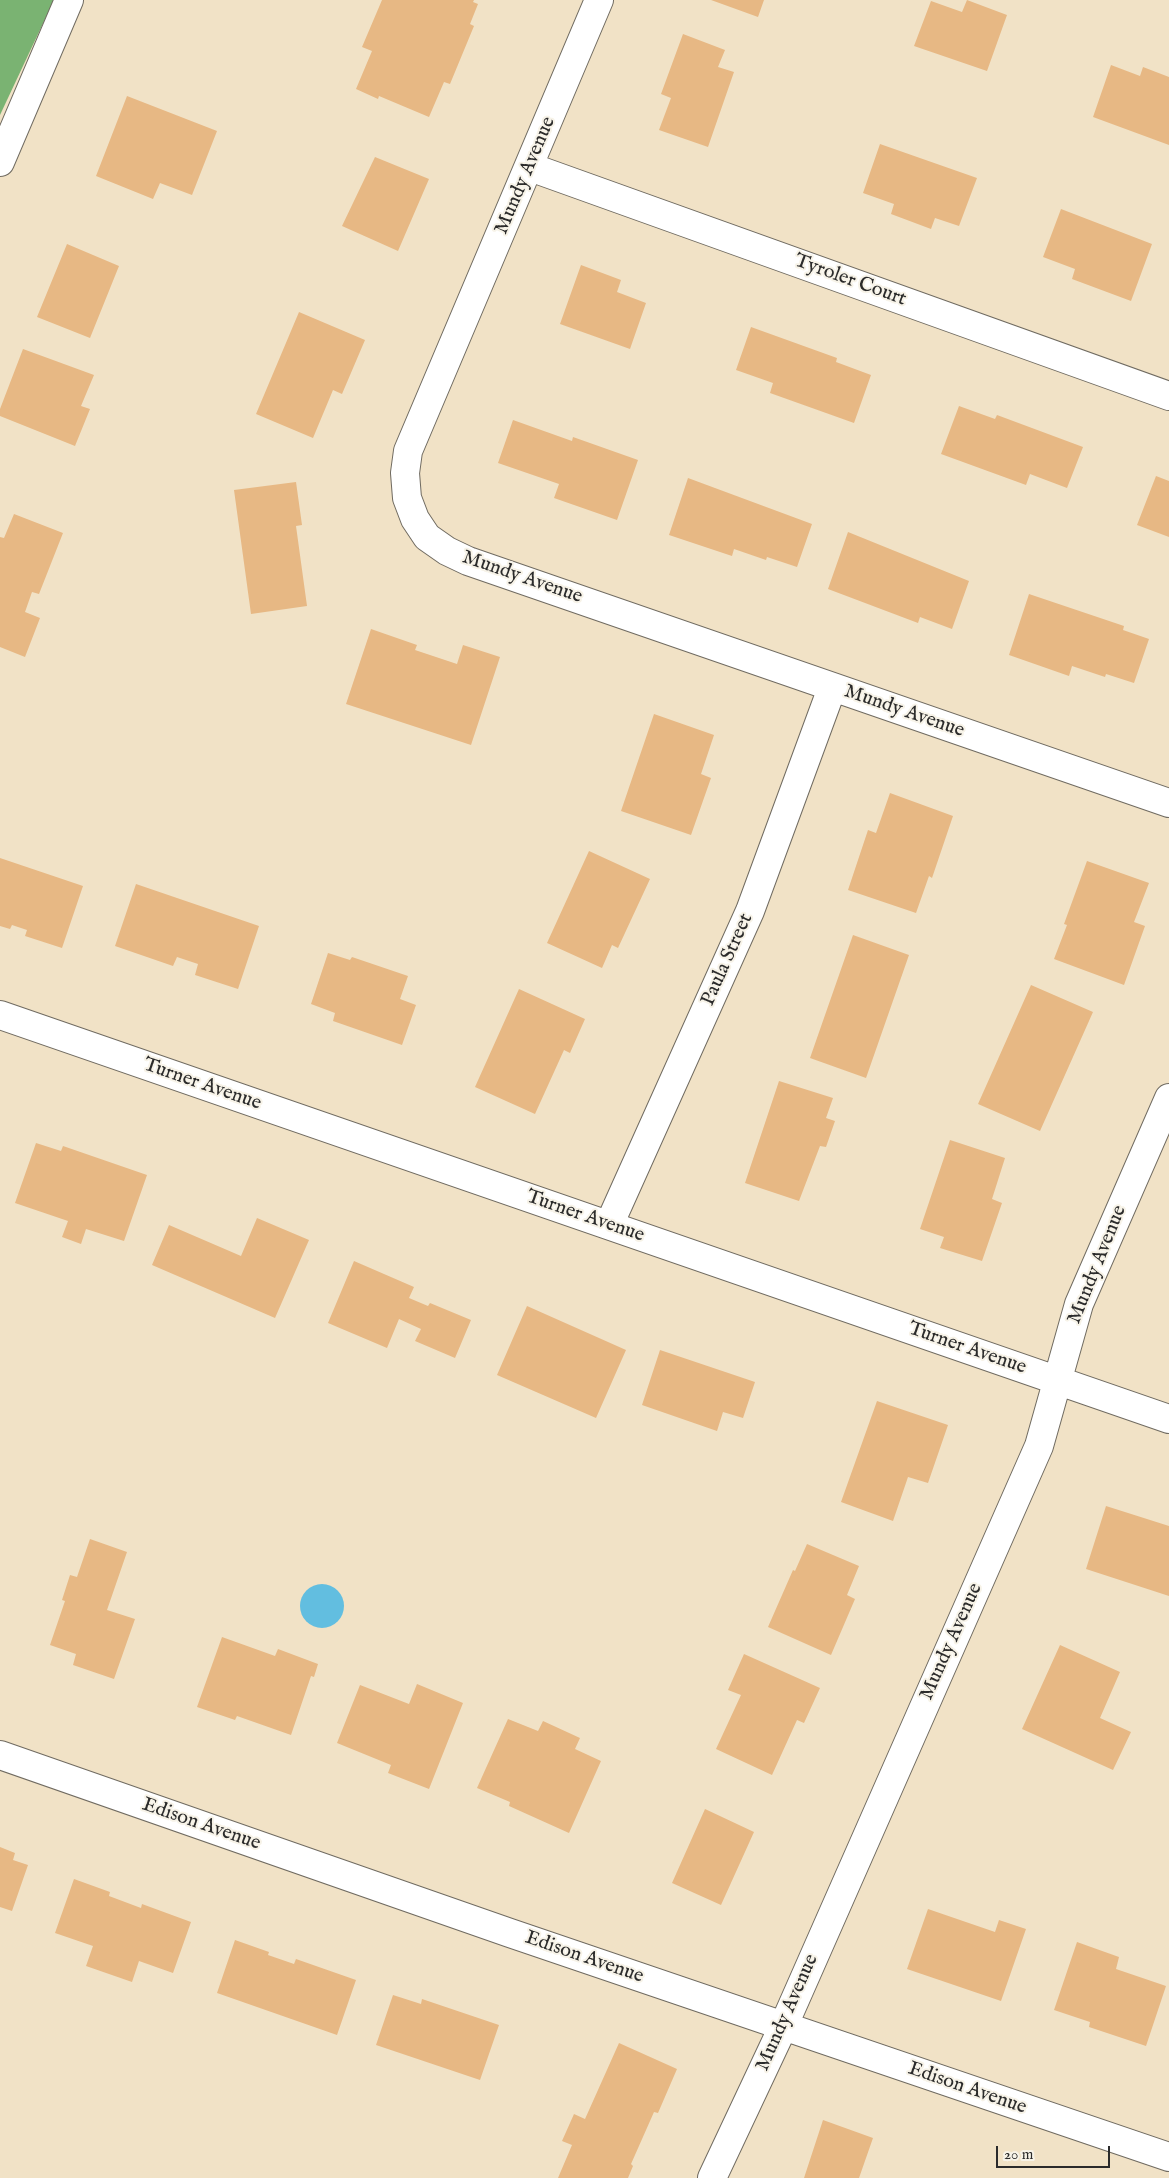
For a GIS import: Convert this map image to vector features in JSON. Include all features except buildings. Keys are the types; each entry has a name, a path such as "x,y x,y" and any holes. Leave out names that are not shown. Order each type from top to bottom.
{"street":[{"path":"0,162 69,0"},
{"name":"Mundy Avenue","path":"599,0 530,167 408,451 405,473 407,498 415,519 428,538 447,551 468,561 1169,803"},
{"name":"Tyroler Court","path":"530,167 1169,396"},
{"name":"Paula Street","path":"609,1225 750,911 832,688"},
{"name":"Turner Avenue","path":"0,1015 1169,1420"},
{"name":"Mundy Avenue","path":"712,2178 783,2026 1039,1446 1078,1304 1169,1098"},
{"name":"Edison Avenue","path":"0,1755 1169,2158"}],"green space":[{"path":"0,0 54,0 0,115"}],"water":[{"path":"322,1584 334,1588 340,1594 344,1606 340,1618 334,1624 322,1628 310,1624 304,1618 300,1606 304,1594 310,1588"}]}
